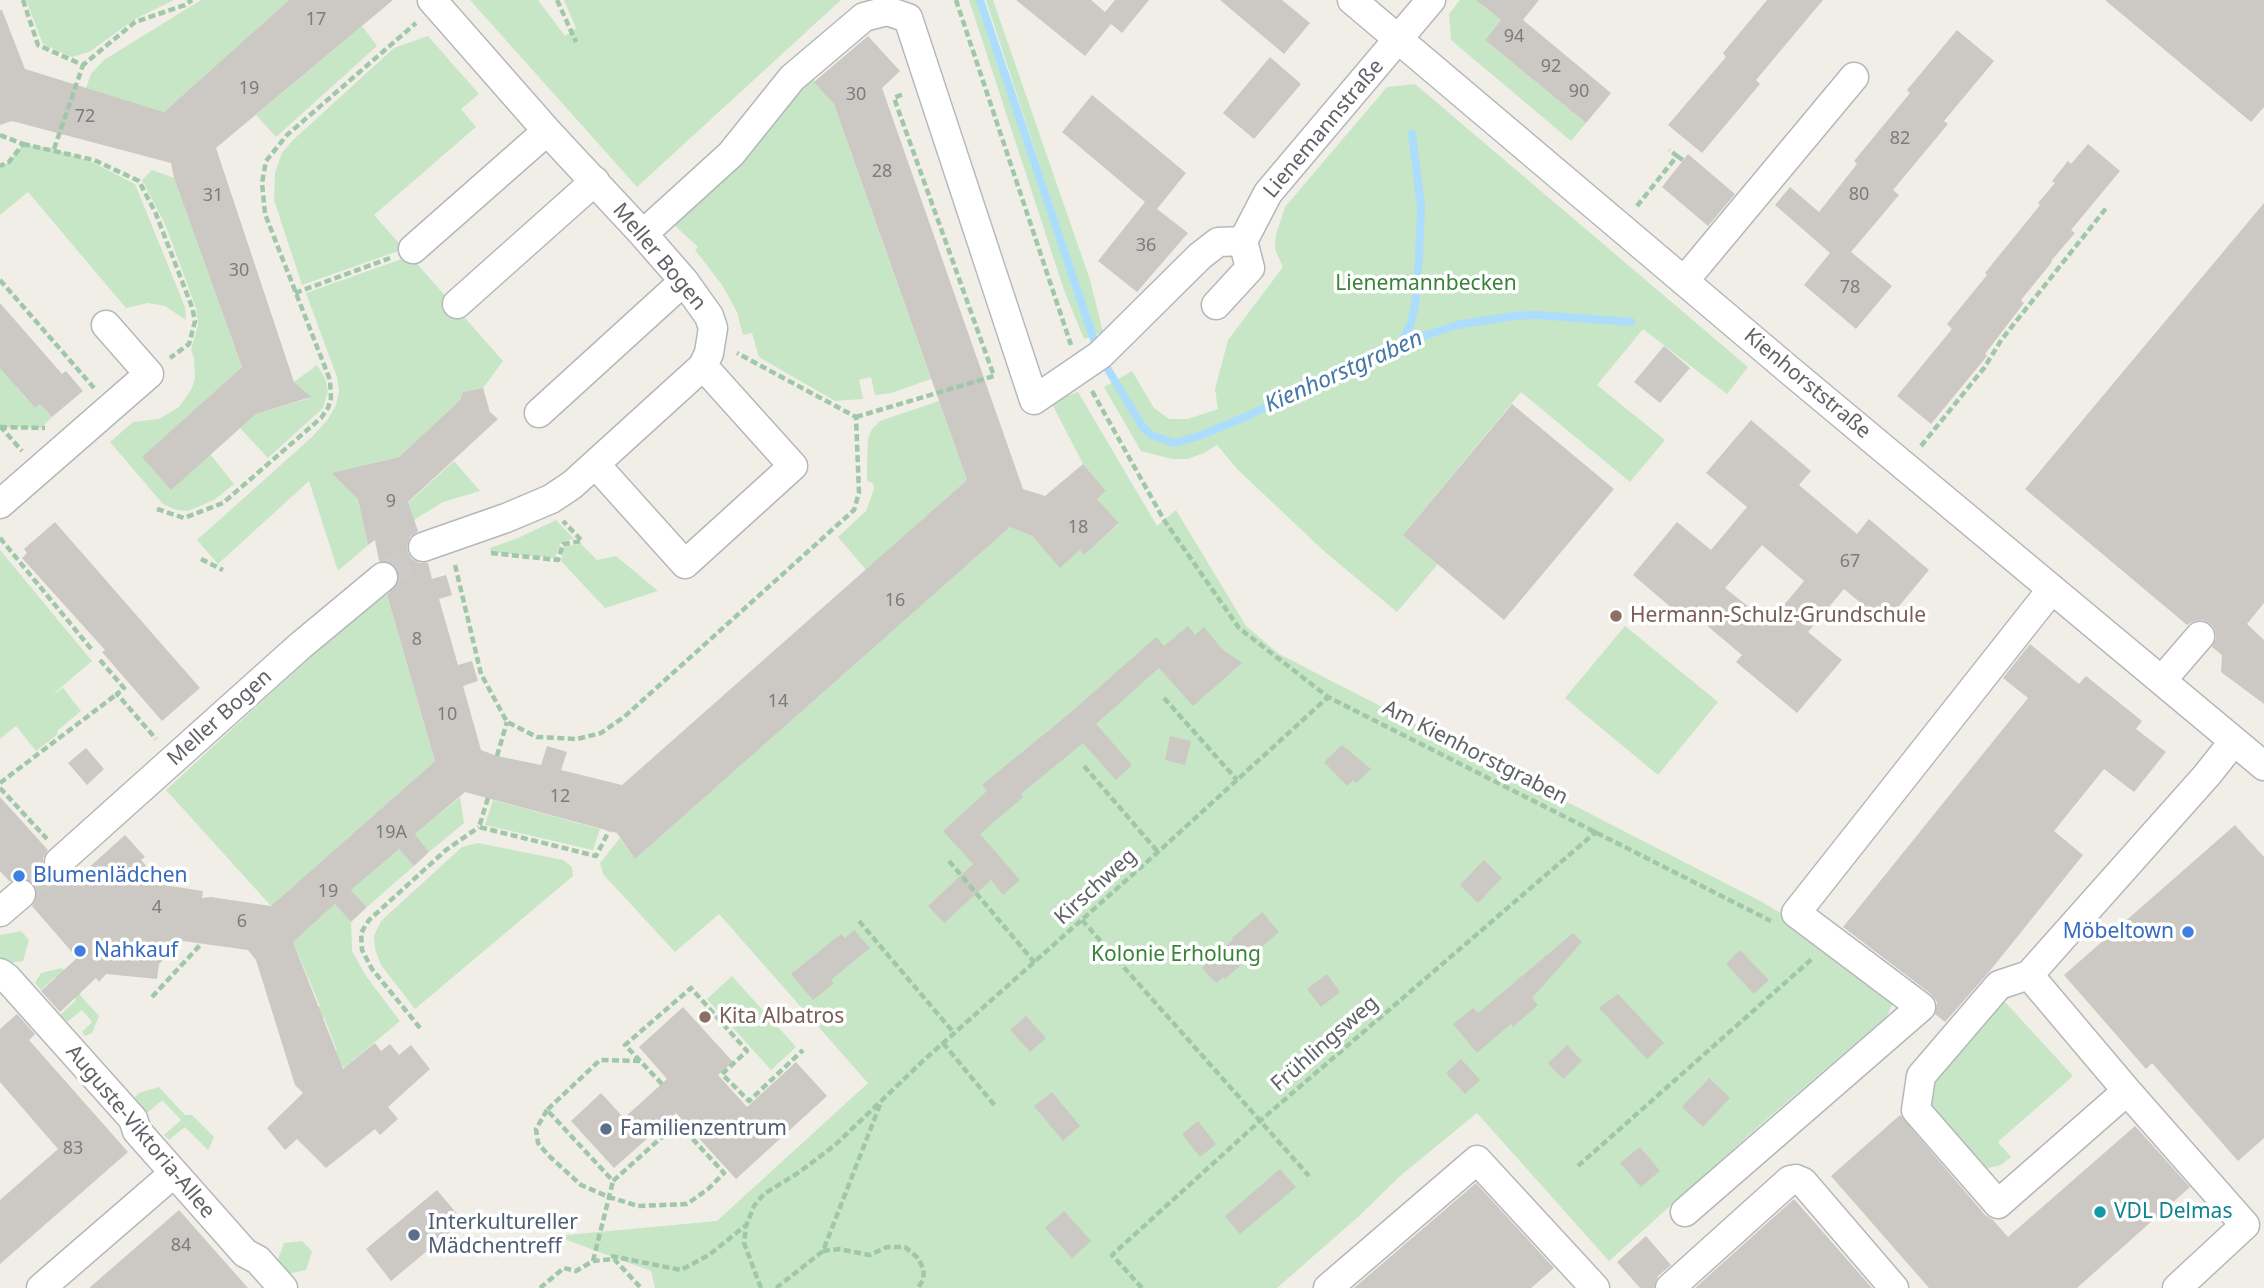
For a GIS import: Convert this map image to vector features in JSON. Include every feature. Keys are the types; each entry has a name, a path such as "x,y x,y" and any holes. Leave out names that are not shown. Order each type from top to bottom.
{"street":[{"name":"Kienhorststraße","path":"1352,0 2264,766"},
{"name":"Lienemannstraße","path":"1243,241 1268,193 1431,0"},
{"name":"Meller Bogen","path":"427,9 547,131 684,281 709,317 713,328 709,353 703,366"},
{"path":"643,234 731,154 792,78 864,17 887,11 908,18 1034,400 1100,355 1217,242 1243,241 1250,268 1216,305"},
{"path":"1684,281 1854,77"},
{"path":"413,249 547,131"},
{"path":"457,304 594,181"},
{"path":"539,413 684,281"},
{"path":"0,504 39,484 93,436 149,374 106,325"},
{"path":"424,547 551,499 596,465 703,366 793,466 685,564 596,465"},
{"name":"Meller Bogen","path":"55,852 383,577"},
{"path":"1685,1212 1921,1007 1796,913 2052,589"},
{"path":"2162,680 2200,636"},
{"path":"2127,1091 1998,1204 1916,1110 1921,1076 1999,985 2029,975 2234,741"},
{"name":"Auguste-Viktoria-Allee","path":"0,973 133,1119 137,1131 174,1174 245,1253 258,1260 283,1288"},
{"path":"2029,975 2245,1224 2177,1288"},
{"path":"1328,1288 1477,1160 1595,1288"},
{"path":"41,1288 174,1174"},
{"path":"1670,1288 1790,1180 1796,1179 1803,1182 1894,1288"}],"path":[{"path":"23,0 38,45 83,65"},
{"path":"54,149 83,65 135,22 185,5 192,0"},
{"path":"557,0 576,42"},
{"name":"Am Kienhorstgraben","path":"956,0 1079,369 1164,520 1240,628 1328,697 1776,923"},
{"path":"157,509 184,517 223,503 321,418 328,408 331,398 330,380 265,214 262,183 266,161 287,135 427,9"},
{"path":"856,417 994,376 894,97 930,83"},
{"path":"0,135 23,144 94,160 139,181 156,214 195,321 189,344 149,374"},
{"path":"0,166 9,162 23,144"},
{"path":"1669,150 1684,160"},
{"path":"1637,207 1678,156"},
{"path":"1920,446 1984,368 2002,338 2107,206"},
{"path":"295,292 413,249"},
{"path":"0,280 95,388"},
{"path":"0,426 50,428"},
{"path":"0,426 23,451"},
{"path":"490,553 558,560 563,544 582,541 557,515"},
{"path":"0,538 92,650"},
{"path":"201,559 223,570"},
{"path":"0,783 124,688 100,660"},
{"path":"117,694 161,745"},
{"name":"Kirschweg","path":"746,1226 754,1206 764,1194 834,1146 882,1098 1328,697"},
{"path":"1164,698 1237,780"},
{"path":"497,755 507,722"},
{"path":"1084,766 1158,852"},
{"path":"0,788 55,852"},
{"path":"420,1028 372,969 362,950 361,933 369,920 446,850 479,827 488,798"},
{"path":"479,827 596,856 609,831"},
{"name":"Frühlingsweg","path":"1142,1288 1112,1255 1261,1120 1597,831"},
{"path":"949,861 1035,962"},
{"path":"1082,920 1309,1176"},
{"path":"859,921 954,1033"},
{"path":"152,998 201,944"},
{"path":"1578,1166 1816,956"},
{"path":"662,1084 625,1045 691,988 747,1051 722,1074 749,1101 803,1050"},
{"path":"943,1043 996,1107"},
{"path":"593,1261 609,1197 613,1181 679,1121 724,1173 687,1204 638,1206 609,1197 581,1185 538,1143 536,1129 547,1110 600,1060 641,1062"},
{"path":"776,1288 823,1251 882,1098"},
{"path":"547,1110 613,1181"},
{"path":"611,1256 681,1270 709,1255 746,1226"},
{"path":"746,1226 744,1244 761,1288"},
{"path":"823,1251 839,1249 870,1255 887,1247 905,1247 918,1258 924,1270 923,1280 918,1288"},
{"path":"540,1288 565,1268 576,1271 593,1261 614,1259 641,1288"}],"green space":[{"path":"26,0 174,0 135,19 89,52 72,57 43,44"},
{"path":"201,0 289,0 164,112 86,88 91,74 104,60"},
{"path":"470,0 538,0 565,36 576,28 564,0 841,0 637,187"},
{"path":"969,0 977,0 1090,337 1084,339 1064,290"},
{"path":"986,0 993,0 1090,280 1103,332 1095,335"},
{"path":"1460,0 1488,0 1483,6 1501,20 1485,40 1586,123 1571,141 1451,40 1449,14"},
{"path":"362,26 377,46 276,137 256,115"},
{"path":"428,36 479,94 461,109 476,127 374,215 404,249 302,285 274,200 275,173 282,153 394,48"},
{"path":"810,76 834,104 931,379 891,393 875,395 871,377 859,380 863,399 835,401 759,357 752,333 743,335 737,312 722,285 695,250 698,247 670,221"},
{"name":"Lienemannbecken","path":"1415,84 1748,367 1727,394 1643,329 1597,385 1665,440 1630,482 1521,392 1403,535 1438,564 1397,612 1325,552 1238,470 1217,445 1187,459 1172,459 1141,451 1104,387 1132,371 1154,408 1169,419 1188,419 1218,409 1215,389 1228,340 1283,267 1275,249 1276,235 1285,207 1387,87"},
{"path":"23,144 54,149 94,163 135,184 185,307 186,320 165,306 148,303 126,308 28,192 0,215 0,166 9,162"},
{"path":"152,170 174,178 242,367 143,457 210,454 234,484 214,500 188,511 163,504 110,442 133,422 159,419 179,407 195,379 191,350 198,325 196,308 165,224 142,180"},
{"path":"410,256 503,361 483,388 463,392 460,400 399,457 331,473 358,499 368,545 338,571 309,481 218,564 197,540 312,437 336,405 339,391 337,377 306,293"},
{"path":"0,362 17,388 35,408 40,404 52,417 41,428 0,427"},
{"path":"317,365 325,378 328,391 323,408 268,458 240,428 256,414 310,398 294,382"},
{"name":"Kolonie Erholung","path":"1078,392 1157,526 1176,510 1246,626 1279,654 1762,902 1809,930 1893,1003 1887,1016 1760,1125 1609,1261 1477,1113 1400,1176 1277,1288 655,1288 651,1271 556,1236 717,1221 868,1083 719,914 675,952 603,874 600,863 620,838 635,859 1010,527 1032,536 1060,567 1080,550 1084,554 1119,524 1097,499 1106,491 1083,464 1051,402"},
{"path":"939,401 967,480 866,570 838,537 866,511 874,489 873,483 867,481 868,439 872,429 880,421"},
{"path":"454,461 480,491 443,502 414,520 408,503"},
{"path":"556,520 574,539 561,542 555,558 491,552 490,548"},
{"path":"581,544 597,560 616,556 658,591 605,608 561,561 564,546"},
{"path":"0,550 92,661 51,696 63,688 81,711 36,751 16,726 0,739"},
{"path":"386,592 435,761 271,906 166,790 345,625"},
{"path":"1625,626 1718,702 1658,775 1565,698"},
{"path":"460,797 464,823 429,852 415,834"},
{"path":"493,800 600,829 593,850 485,825"},
{"path":"478,843 563,860 572,867 573,876 415,1009 381,965 374,936 381,921 462,847"},
{"path":"399,849 414,866 367,907 351,890"},
{"path":"335,904 351,922 352,951 366,976 400,1021 344,1068 331,1053 337,1051 324,1017 320,1019 316,1008 320,1006 293,942"},
{"path":"21,931 29,940 23,961 4,964 0,960 0,935"},
{"path":"62,968 82,988 80,995 99,1016 92,1033 85,1036 82,1032 92,1022 82,1010 67,1022 60,1015 76,1000 55,977 41,990 35,983 41,973"},
{"path":"732,976 796,1047 771,1070 707,999"},
{"path":"2002,1000 2073,1076 1998,1142 2011,1157 2001,1165 1988,1168 1979,1166 1933,1117 1928,1098 1929,1086"},
{"path":"159,1087 185,1115 192,1115 214,1137 208,1150 185,1127 169,1140 164,1135 181,1120 162,1100 146,1114 133,1099 139,1093"},
{"path":"302,1241 312,1251 306,1270 287,1274 277,1262 284,1243"}],"building":[{"path":"289,0 393,0 216,148 294,382 311,397 256,414 171,490 142,457 242,367 171,163 12,121 0,125 0,10 25,69 164,112"},
{"path":"1016,0 1091,0 1105,12 1115,0 1149,0 1122,33 1111,24 1085,56"},
{"path":"1220,0 1282,0 1310,23 1284,54"},
{"path":"1476,0 1539,0 1523,20 1611,93 1586,123 1485,40 1501,20"},
{"path":"1767,0 1823,0 1756,80 1760,84 1702,153 1668,125 1726,57 1723,53"},
{"path":"2105,0 2264,0 2264,107 2251,122"},
{"path":"1957,30 1994,61 1944,121 1948,124 1893,190 1899,195 1851,252 1892,286 1856,329 1804,285 1830,253 1775,205 1790,187 1819,212 1857,164 1854,161 1910,93 1907,90"},
{"path":"868,36 900,71 882,88 1023,489 1045,496 1083,464 1106,491 1097,499 1119,523 1084,555 1080,550 1060,568 1032,536 1010,527 635,859 617,833 465,792 415,834 429,852 414,866 399,849 351,890 367,907 351,922 335,904 293,942 343,1069 375,1043 381,1051 390,1044 399,1055 411,1045 430,1069 388,1107 398,1119 380,1135 375,1129 326,1168 297,1139 285,1150 267,1128 303,1093 295,1085 256,960 248,950 183,941 159,964 157,979 106,974 99,982 96,978 60,1012 41,991 77,958 32,906 37,892 33,883 19,878 10,882 0,871 0,797 48,850 43,858 43,865 46,873 53,878 70,874 75,880 125,835 145,857 141,860 163,885 203,891 202,898 271,906 435,761 387,595 398,583 399,574 396,567 389,562 379,561 375,540 368,545 358,499 331,473 399,457 460,400 463,392 483,388 490,412 498,419 408,502 418,531 410,537 407,545 412,559 419,563 428,563 432,579 446,575 452,595 439,599 458,665 472,661 478,681 463,686 481,750 541,765 547,746 567,752 561,770 622,785 967,480 834,104 814,82"},
{"path":"1270,57 1301,84 1254,139 1223,113"},
{"path":"1092,95 1186,173 1157,209 1188,233 1137,292 1098,261 1145,202 1062,132"},
{"path":"2088,144 2120,171 2071,230 2075,233 2021,300 2024,303 1985,354 1987,356 1931,424 1897,396 1952,329 1947,324 2040,205 2038,203 2055,183 2052,181 2068,161 2071,164"},
{"path":"1688,154 1735,194 1708,226 1662,187"},
{"path":"2264,203 2264,603 2247,624 2264,640 2264,704 2221,672 2222,655 2212,647 2216,638 2211,624 2202,620 2187,625 2025,489"},
{"path":"0,303 62,374 66,371 83,391 52,417 40,404 35,408 0,368"},
{"path":"1664,346 1690,368 1660,403 1634,382"},
{"path":"1512,404 1614,489 1504,620 1403,535"},
{"path":"1751,420 1811,471 1799,485 1857,534 1869,519 1929,570 1885,623 1844,589 1808,632 1842,660 1797,713 1736,662 1742,655 1699,619 1693,626 1633,575 1677,522 1711,550 1747,507 1706,473","holes":["1762,545 1804,581 1769,623 1725,588"]},
{"path":"55,522 200,688 162,721 102,652 105,650 22,558 27,553 24,549"},
{"path":"1188,626 1195,635 1204,627 1222,649 1242,663 1193,706 1159,668 1096,724 1132,765 1116,780 1083,743 1021,794 1023,797 980,834 1020,880 1003,895 991,880 944,923 928,906 973,864 943,831 987,791 982,785 1070,713 1156,637 1164,646"},
{"path":"2030,644 2079,684 2086,676 2142,721 2136,729 2166,752 2134,792 2104,769 2054,831 2083,855 1945,1022 1935,1014 1937,1002 1931,994 1843,927 2028,698 2003,678"},
{"path":"1170,736 1191,741 1185,765 1165,760"},
{"path":"1342,745 1371,769 1356,783 1353,780 1347,786 1324,762"},
{"path":"86,748 104,769 87,785 68,763"},
{"name":"Möbeltown","path":"2235,825 2264,857 2264,1138 2238,1161 2152,1063 2146,1069 2064,975"},
{"path":"1484,860 1502,878 1478,903 1460,885"},
{"path":"1262,912 1279,932 1225,979 1223,977 1216,983 1202,968"},
{"path":"854,930 870,948 831,980 834,983 813,1000 791,974 841,934 845,938"},
{"path":"1573,933 1582,942 1532,998 1538,1005 1477,1053 1453,1024 1473,1008 1478,1013"},
{"path":"1740,950 1769,980 1754,994 1726,964"},
{"path":"1327,974 1340,992 1321,1007 1307,989"},
{"path":"1618,994 1664,1043 1647,1059 1599,1008"},
{"path":"683,1007 733,1062 718,1075 747,1107 796,1062 827,1096 736,1179 676,1113 614,1168 571,1121 601,1093 624,1118 667,1079 639,1047"},
{"path":"17,1014 35,1034 29,1040 128,1152 0,1264 0,1200 58,1149 0,1082 0,1029"},
{"path":"1026,1016 1046,1038 1030,1052 1010,1030"},
{"path":"1567,1045 1582,1061 1563,1079 1548,1063"},
{"path":"1461,1059 1480,1080 1465,1094 1446,1073"},
{"path":"1709,1078 1730,1098 1703,1127 1682,1107"},
{"path":"1052,1092 1080,1126 1063,1141 1034,1106"},
{"name":"VDL Delmas","path":"1900,1115 1985,1215 2008,1237 2135,1126 2190,1187 2077,1288 1929,1288 1831,1176"},
{"path":"1198,1121 1216,1144 1200,1157 1182,1134"},
{"path":"1640,1147 1660,1171 1641,1187 1620,1163"},
{"path":"1280,1169 1296,1187 1240,1234 1225,1216"},
{"path":"1476,1183 1554,1268 1531,1288 1354,1288"},
{"name":"Interkultureller Mädchentreff","path":"437,1190 463,1221 391,1281 366,1249"},
{"path":"1794,1199 1872,1288 1695,1288"},
{"path":"179,1210 248,1288 89,1288"},
{"path":"1064,1211 1091,1241 1072,1258 1045,1228"},
{"path":"1646,1236 1671,1265 1658,1276 1654,1288 1640,1288 1617,1262"}],"waterway":[{"name":"Kienhorstgraben","path":"980,0 1095,343"},
{"path":"1400,344 1410,326 1415,306 1419,258 1421,206 1412,134"},
{"name":"Kienhorstgraben","path":"1103,361 1142,426 1151,435 1174,443 1245,417 1400,344 1457,325 1537,315 1631,322"}],"tunnel":[{"path":"383,577 423,547"},
{"path":"21,894 59,862"}],"place":[{"name":"Hermann-Schulz-Grundschule","path":"1616,616"},
{"name":"Blumenlädchen","path":"19,876"},
{"name":"Möbeltown","path":"2188,932"},
{"name":"Nahkauf","path":"80,951"},
{"name":"Kita Albatros","path":"705,1017"},
{"name":"Familienzentrum","path":"606,1129"},
{"name":"VDL Delmas","path":"2100,1212"},
{"name":"Interkultureller Mädchentreff","path":"414,1235"}]}
